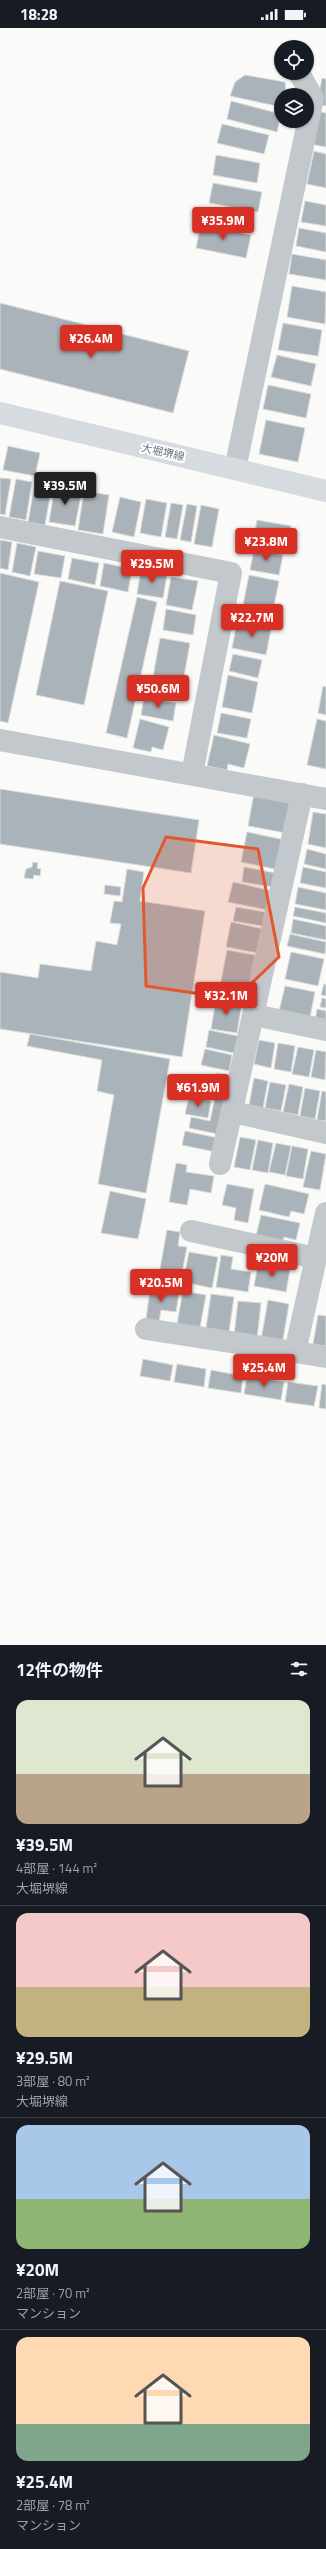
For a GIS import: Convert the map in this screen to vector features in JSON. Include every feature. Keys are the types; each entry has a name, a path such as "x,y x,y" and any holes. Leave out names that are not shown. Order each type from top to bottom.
{"main road":[{"name":"大堀堺線","path":"0,413 326,491"}],"street":[{"path":"235,469 313,98 303,80"},
{"path":"0,527 232,573 192,774"},
{"path":"0,740 326,798"},
{"path":"220,1164 233,1112 302,794"},
{"path":"254,1015 326,1030"},
{"path":"233,1112 326,1133"},
{"path":"295,1352 326,1213"},
{"path":"191,1231 316,1258"},
{"path":"146,1329 326,1357"}],"highlighted area":[{"path":"166,837 258,849 279,957 235,999 146,986 143,888"}],"building":[{"path":"245,75 285,82 286,88 274,88 274,105 230,96 235,82"},
{"path":"322,78 326,79 326,106 317,104"},
{"path":"231,101 274,112 274,128 278,128 277,132 227,119"},
{"path":"316,111 326,113 326,147 310,144"},
{"path":"222,124 269,135 264,154 217,143"},
{"path":"314,151 326,154 326,188 307,184"},
{"path":"216,155 260,163 257,183 213,175"},
{"path":"213,183 262,192 258,212 209,203"},
{"path":"305,201 326,205 326,226 301,222"},
{"path":"201,224 251,235 246,258 196,248"},
{"path":"299,228 326,233 326,252 296,246"},
{"path":"292,254 326,260 326,280 289,274"},
{"path":"292,286 326,292 325,324 287,317"},
{"path":"0,303 189,351 173,413 0,369"},
{"path":"283,323 322,330 318,356 278,350"},
{"path":"277,355 316,364 311,386 271,377"},
{"path":"268,385 311,394 306,418 263,409"},
{"path":"266,420 305,428 298,462 259,454"},
{"path":"8,446 40,453 35,476 3,470"},
{"path":"0,478 11,479 5,515 0,514"},
{"path":"16,479 32,482 26,520 9,517"},
{"path":"35,483 52,485 45,525 28,522"},
{"path":"55,486 82,490 75,526 49,522"},
{"path":"84,491 109,495 103,534 78,530"},
{"path":"120,497 141,502 134,537 112,532"},
{"path":"146,499 167,503 161,537 140,533"},
{"path":"171,503 183,505 177,539 165,537"},
{"path":"187,504 197,506 191,542 180,540"},
{"path":"201,505 219,509 212,547 194,544"},
{"path":"257,520 291,526 286,550 253,543"},
{"path":"0,540 12,542 8,570 0,568"},
{"path":"17,543 36,547 30,576 12,572"},
{"path":"254,550 283,555 279,575 250,570"},
{"path":"38,551 65,556 61,578 34,574"},
{"path":"72,558 99,563 95,585 68,579"},
{"path":"104,563 132,569 128,592 100,586"},
{"path":"141,570 167,574 163,598 137,594"},
{"path":"0,573 39,582 8,723 0,721"},
{"path":"249,575 279,581 272,615 242,610"},
{"path":"171,577 198,581 192,610 166,605"},
{"path":"60,581 108,591 84,705 36,695"},
{"path":"137,597 157,602 127,738 106,733"},
{"path":"166,609 196,615 193,635 163,630"},
{"path":"237,622 271,629 266,655 232,648"},
{"path":"160,638 190,643 183,682 153,677"},
{"path":"233,654 262,660 258,678 229,671"},
{"path":"228,675 258,682 252,713 222,707"},
{"path":"151,680 182,687 179,700 148,693"},
{"path":"323,686 326,687 326,715 318,713"},
{"path":"144,697 176,703 173,721 141,715"},
{"path":"221,713 251,719 247,738 217,733"},
{"path":"140,719 169,727 163,750 152,747 151,752 133,748"},
{"path":"317,719 326,721 326,769 307,765"},
{"path":"214,735 250,744 244,768 228,764 227,770 207,766"},
{"path":"0,789 199,820 191,873 0,844"},
{"path":"254,793 292,799 286,833 248,826"},
{"path":"313,812 326,814 326,848 308,844"},
{"path":"247,832 285,840 279,870 241,862"},
{"path":"307,849 326,854 326,869 304,864"},
{"path":"33,862 38,863 37,868 41,869 40,876 34,875 33,879 24,878 26,869 32,867"},
{"path":"244,867 276,873 273,887 242,882"},
{"path":"303,867 326,872 326,888 300,883"},
{"path":"127,869 144,872 140,901 205,911 182,1057 0,1029 0,972 38,978 40,964 91,971 96,941 117,945 121,924 110,923 114,901 122,902"},
{"path":"233,882 272,891 267,910 228,902"},
{"path":"105,885 121,887 120,896 104,894"},
{"path":"298,887 326,893 326,910 295,904"},
{"path":"236,907 265,912 262,926 233,921"},
{"path":"295,907 326,913 326,923 293,916"},
{"path":"293,919 326,926 326,940 291,933"},
{"path":"231,922 268,930 263,954 226,947"},
{"path":"290,934 326,942 325,954 287,946"},
{"path":"227,950 255,955 246,1002 218,997"},
{"path":"291,952 324,959 318,986 285,979"},
{"path":"324,984 326,985 326,996 321,995"},
{"path":"285,986 315,992 310,1017 279,1011"},
{"path":"322,998 326,999 326,1008 320,1007"},
{"path":"216,999 242,1003 237,1033 211,1029"},
{"path":"317,1009 326,1011 326,1023 315,1021"},
{"path":"209,1030 238,1036 234,1053 206,1047"},
{"path":"30,1034 170,1059 146,1193 98,1184 114,1095 97,1091 102,1060 27,1046"},
{"path":"259,1040 275,1043 271,1068 254,1064"},
{"path":"278,1043 295,1046 291,1072 274,1069"},
{"path":"298,1047 314,1050 309,1077 292,1074"},
{"path":"205,1049 232,1055 229,1071 201,1065"},
{"path":"316,1050 326,1052 325,1080 311,1077"},
{"path":"216,1073 229,1076 217,1134 189,1128 191,1117 210,1121 215,1098 198,1095 200,1081 214,1084"},
{"path":"254,1078 268,1081 263,1108 249,1105"},
{"path":"270,1082 286,1085 281,1111 265,1108"},
{"path":"289,1084 303,1087 298,1115 283,1112"},
{"path":"305,1088 320,1091 315,1119 300,1116"},
{"path":"322,1091 326,1092 326,1121 317,1120"},
{"path":"189,1097 211,1101 208,1118 185,1114"},
{"path":"185,1131 218,1138 215,1152 182,1145"},
{"path":"240,1137 256,1140 250,1170 234,1167"},
{"path":"258,1140 273,1143 268,1173 252,1170"},
{"path":"276,1143 291,1146 285,1175 269,1172"},
{"path":"292,1146 308,1149 303,1179 286,1176"},
{"path":"311,1151 326,1154 320,1190 303,1187"},
{"path":"176,1163 187,1165 186,1172 214,1176 211,1193 190,1189 187,1205 169,1202"},
{"path":"227,1184 254,1189 248,1223 234,1220 236,1208 222,1205"},
{"path":"265,1184 309,1194 304,1214 291,1211 289,1217 259,1210"},
{"path":"110,1191 146,1199 138,1239 101,1233"},
{"path":"261,1215 300,1223 296,1240 284,1237 282,1245 255,1240"},
{"path":"167,1230 180,1232 178,1246 187,1247 181,1278 159,1274"},
{"path":"189,1252 218,1257 212,1288 183,1282"},
{"path":"221,1255 233,1257 231,1269 251,1272 248,1292 216,1287"},
{"path":"258,1264 290,1270 286,1292 254,1286"},
{"path":"151,1283 180,1287 176,1312 161,1310 158,1328 145,1326"},
{"path":"183,1291 206,1295 199,1333 176,1329"},
{"path":"211,1294 234,1297 229,1332 206,1328"},
{"path":"268,1300 289,1304 282,1345 261,1340"},
{"path":"238,1301 261,1303 257,1339 234,1336"},
{"path":"318,1315 326,1316 326,1346 313,1344"},
{"path":"143,1359 173,1365 170,1381 140,1376"},
{"path":"177,1364 206,1369 204,1387 174,1382"},
{"path":"211,1370 243,1376 241,1393 208,1388"},
{"path":"247,1376 284,1382 281,1400 244,1394"},
{"path":"288,1382 318,1386 314,1406 285,1402"},
{"path":"322,1384 326,1385 326,1409 319,1408"}]}
